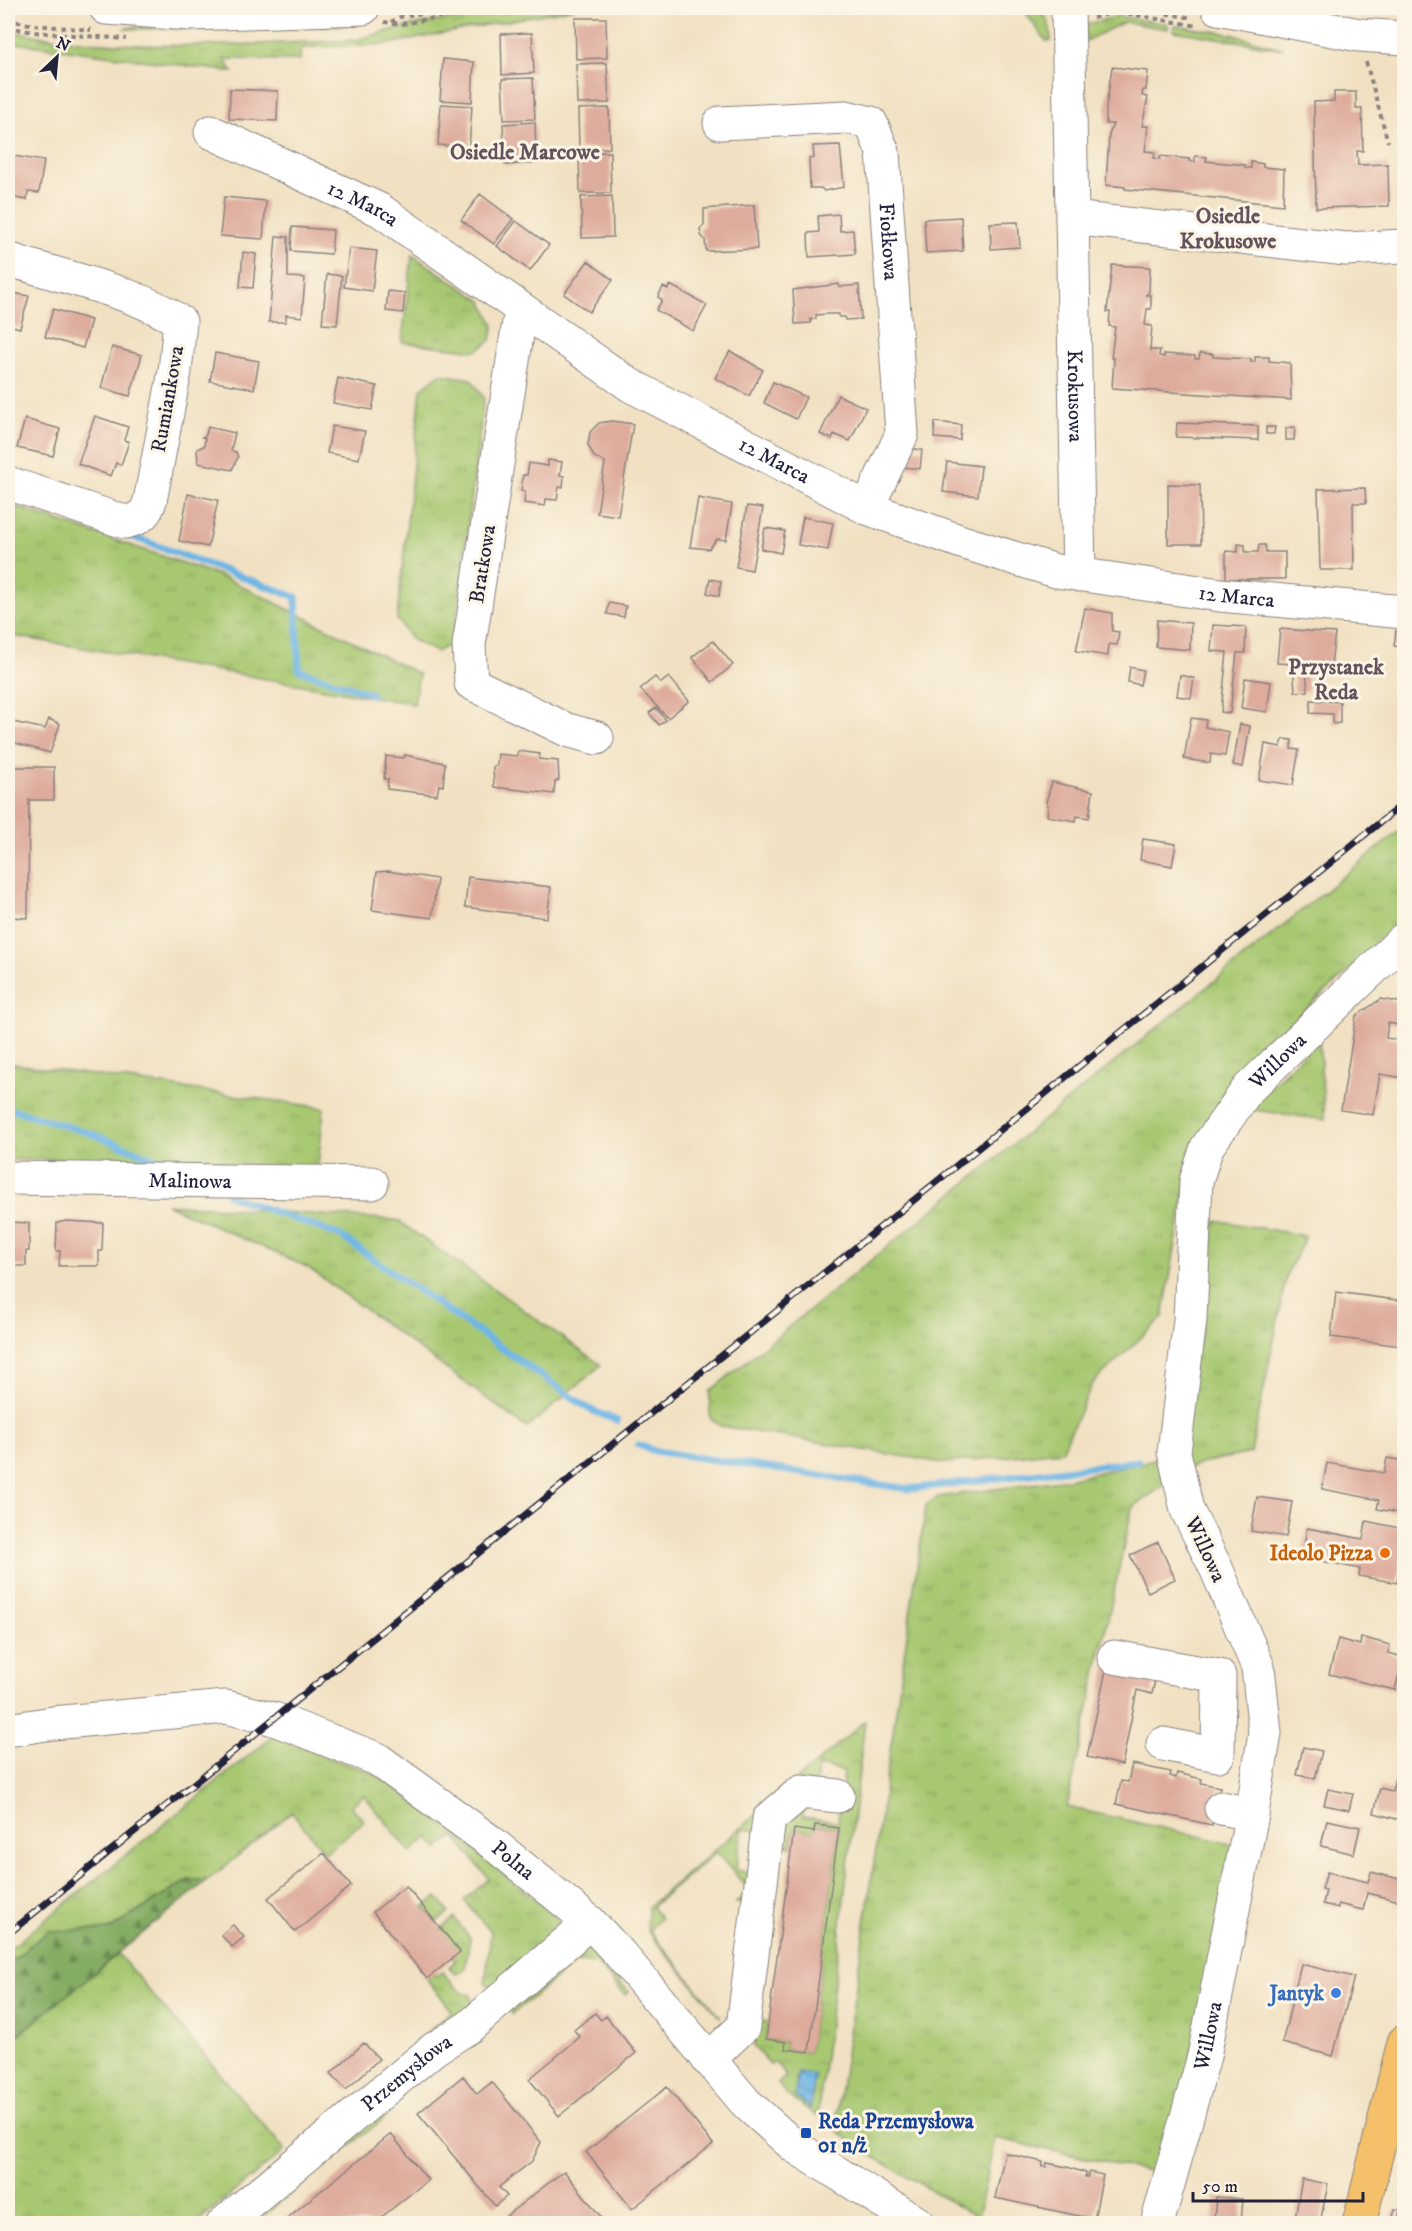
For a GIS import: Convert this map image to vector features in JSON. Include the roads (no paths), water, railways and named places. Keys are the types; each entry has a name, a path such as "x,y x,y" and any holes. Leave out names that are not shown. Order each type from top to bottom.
{"main road":[{"path":"1359,2223 1404,2042"}],"street":[{"path":"106,8 190,14 363,8"},
{"name":"Krokusowa","path":"1068,8 1079,575"},
{"path":"1218,8 1359,35 1404,38"},
{"name":"Fiołkowa","path":"720,123 846,117 871,123 883,152 902,434 867,508"},
{"name":"12 Marca","path":"211,132 380,210 646,395 867,508 962,542 1056,571 1220,595 1404,612"},
{"path":"1072,218 1346,249 1404,246"},
{"name":"Rumiankowa","path":"8,259 87,283 163,310 180,322 175,371 151,496 148,509 139,519 125,522 8,483"},
{"name":"Bratkowa","path":"521,309 470,645 471,683 567,730 597,738"},
{"name":"Willowa","path":"1157,2223 1204,2056 1262,1763 1265,1733 1258,1668 1216,1568 1187,1510 1174,1452 1190,1320 1196,1181 1207,1147 1248,1089 1404,939"},
{"name":"Malinowa","path":"8,1178 372,1183"},
{"path":"1114,1657 1219,1676 1218,1755"},
{"name":"Polna","path":"8,1730 53,1723 226,1707 273,1719 377,1759 491,1842 590,1922 620,1954 746,2103 794,2146 919,2223"},
{"path":"1163,1744 1262,1763"},
{"path":"708,2060 743,2027 769,1819 801,1792 838,1796"},
{"path":"1221,1808 1252,1814"},
{"name":"Przemysłowa","path":"223,2223 434,2049 469,2026 590,1922"}],"water":[{"path":"798,2072 815,2075 810,2108 795,2096"}],"waterway":[{"path":"125,534 296,597 299,670 372,694"},
{"path":"8,1108 92,1134 174,1166"},
{"path":"228,1195 339,1235 589,1409 617,1421"},
{"path":"639,1445 655,1451 909,1489 1138,1461"}],"railway":[{"path":"8,1934 1404,803"}],"place":[{"name":"Ideolo Pizza","path":"1385,1553"},
{"name":"Jantyk","path":"1336,1993"},
{"name":"Reda Przemysłowa 01 n/ż","path":"806,2133"}],"district":[{"name":"Osiedle Marcowe","path":"525,151"},
{"name":"Osiedle Krokusowe","path":"1228,228"},
{"name":"Przystanek Reda","path":"1336,678"}]}
